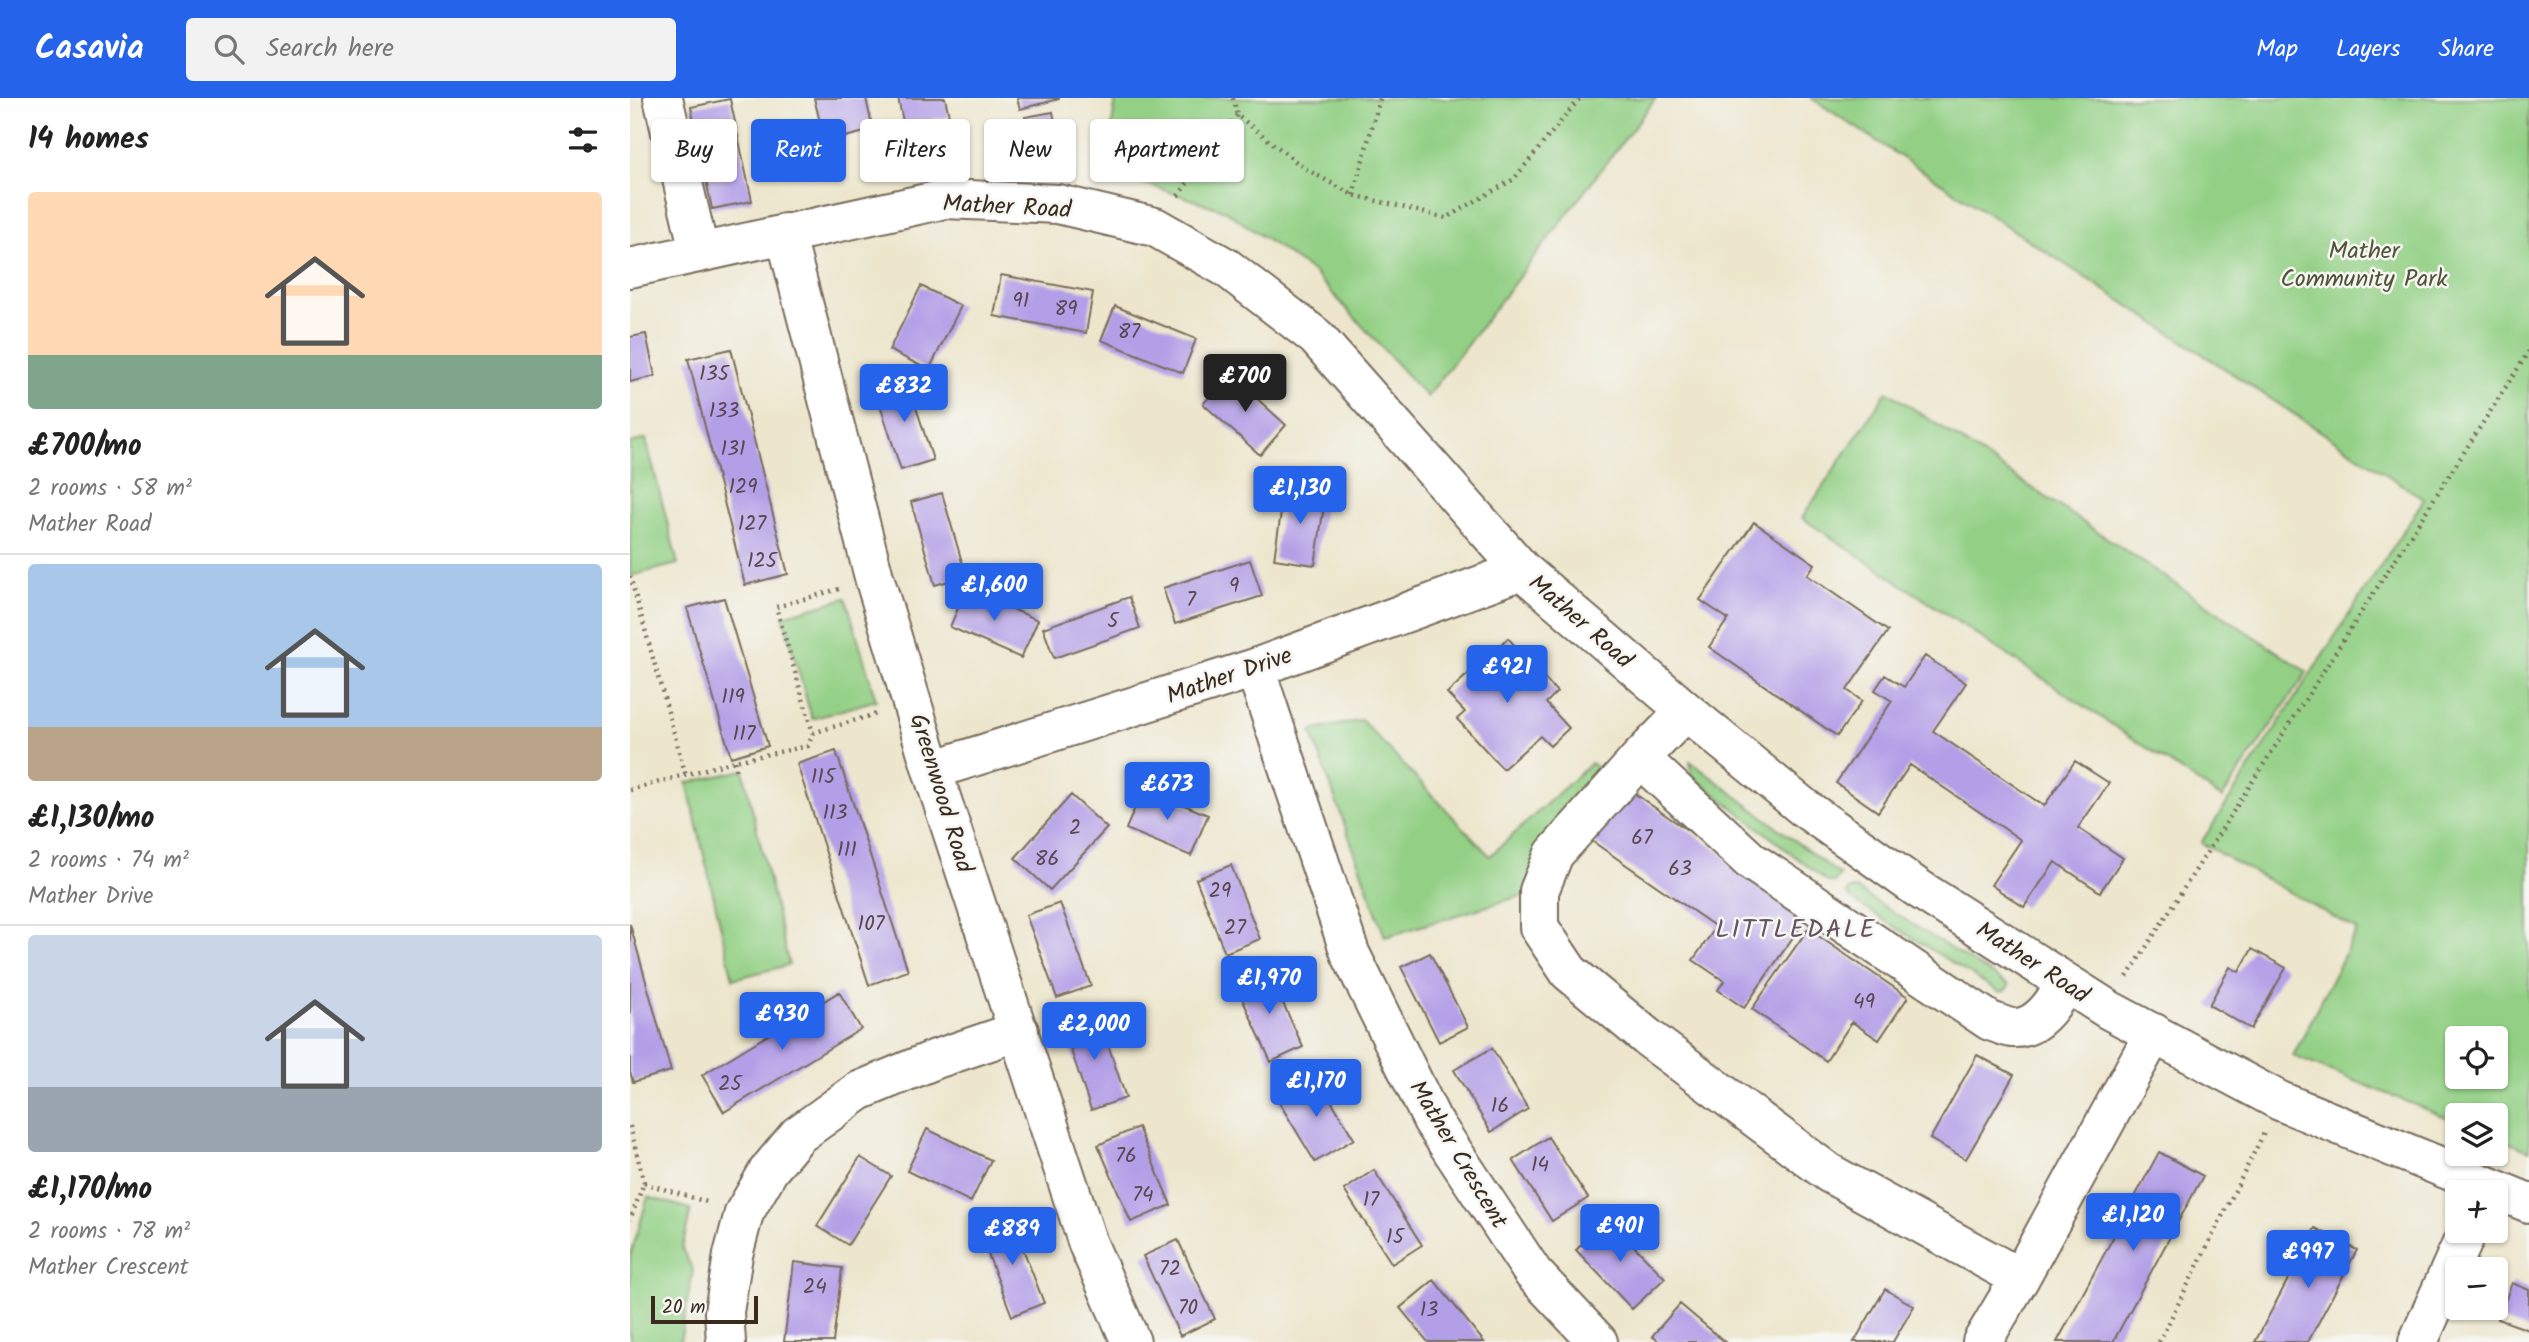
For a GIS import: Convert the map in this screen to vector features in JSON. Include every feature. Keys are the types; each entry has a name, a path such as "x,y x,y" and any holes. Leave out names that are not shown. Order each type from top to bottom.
{"street":[{"path":"663,98 699,251"},
{"name":"Mather Road","path":"630,268 945,199 1058,204 1155,227 1227,268 1317,337 1522,570 1803,807 1919,889 2109,1010 2280,1101 2465,1180"},
{"name":"Greenwood Road","path":"785,233 874,577 932,770 1088,1244 1130,1342"},
{"name":"Mather Drive","path":"932,770 1255,668 1522,570"},
{"name":"Mather Crescent","path":"1255,668 1350,954 1432,1120 1533,1273 1598,1342"},
{"path":"1686,711 1553,854 1539,891 1539,927 1569,972 1647,1037 1829,1173 2020,1278"},
{"path":"1640,758 1751,861 1990,1021 2013,1028 2037,1020 2054,1004 2065,983"},
{"path":"726,1342 724,1312 733,1255 744,1213 769,1170 798,1135 859,1091 936,1059 1019,1031"},
{"path":"1982,1342 2154,1033"},
{"name":"Mather Road","path":"2508,1196 2529,1203"},
{"path":"2418,1342 2462,1243"}],"path":[{"path":"1233,98 1237,115 1304,169 1353,195 1446,218 1514,179 1580,98"},
{"path":"1353,195 1380,98"},
{"path":"1155,227 1237,115"},
{"path":"2124,981 2529,351"},
{"path":"630,576 686,776"},
{"path":"630,790 735,761 808,746 813,733 776,607 874,577"},
{"path":"813,733 886,711 914,706"},
{"path":"735,761 736,772"},
{"path":"630,1126 644,1183 630,1220"},
{"path":"2159,1342 2250,1162"},
{"path":"644,1183 744,1213"}],"green space":[{"path":"1116,98 1656,98 1427,397 1314,273 1226,211 1140,182 1244,182 1244,119 1113,119"},
{"name":"Mather Community Park","path":"1811,98 2529,98 2529,1151 2508,1142 2508,1103 2445,1103 2445,1117 2293,1056 2357,930 2201,843 2424,499"},
{"path":"1887,391 2307,672 2222,798 1802,518"},
{"path":"646,439 678,564 630,576 630,443"},
{"path":"846,598 876,700 812,719 783,616"},
{"path":"1361,720 1490,856 1591,763 1604,774 1531,893 1385,937 1311,731"},
{"path":"1690,761 1840,875 1835,882 1828,882 1691,775"},
{"path":"743,770 789,965 733,979 687,783"},
{"path":"1849,889 1856,889 2009,985 2005,991 1999,992 1852,900 1847,894"},
{"path":"648,1197 691,1209 682,1249 693,1270 680,1342 630,1342 630,1257"}],"building":[{"path":"814,98 866,98 871,119 860,119 860,133 846,137 846,119 819,119"},
{"path":"898,98 945,98 949,116 936,119 902,119"},
{"path":"1017,98 1059,98 1059,99 1020,109"},
{"path":"730,99 734,119 693,119 691,107"},
{"path":"1053,112 1054,119 1025,119"},
{"path":"737,131 752,201 712,209 706,182 737,182"},
{"path":"1001,275 1093,292 1086,333 994,316"},
{"path":"921,286 961,306 929,370 889,350"},
{"path":"1115,306 1196,339 1183,373 1101,340"},
{"path":"646,334 655,376 630,382 630,337"},
{"path":"731,349 788,574 745,585 688,359"},
{"path":"1230,374 1286,425 1260,455 1203,404"},
{"path":"907,379 933,460 901,470 875,389"},
{"path":"1285,486 1326,493 1315,565 1274,559"},
{"path":"942,493 966,576 935,585 911,502"},
{"path":"1754,522 1815,564 1807,575 1888,631 1847,690 1862,701 1837,736 1709,647 1728,619 1700,600"},
{"path":"1250,560 1262,596 1175,624 1163,588"},
{"path":"966,589 1038,620 1021,658 950,627"},
{"path":"1129,597 1140,628 1054,658 1043,628"},
{"path":"724,598 768,746 731,757 687,608"},
{"path":"1508,638 1557,692 1546,703 1569,728 1550,746 1540,736 1503,769 1457,719 1465,712 1447,693"},
{"path":"1925,656 1966,683 1933,731 2044,806 2075,761 2109,783 2078,828 2123,858 2100,892 2055,862 2024,907 1991,885 2021,840 1910,765 1878,812 1836,783 1892,701 1875,690 1885,675 1904,687"},
{"path":"836,751 908,971 869,985 797,764"},
{"path":"1625,787 1809,914 1744,1008 1718,990 1724,981 1693,960 1716,927 1589,839"},
{"path":"1143,788 1208,815 1191,856 1126,829"},
{"path":"1071,795 1107,828 1050,890 1015,858"},
{"path":"1231,865 1260,939 1225,953 1196,879"},
{"path":"1060,903 1091,986 1057,998 1026,915"},
{"path":"630,924 671,1071 633,1082 630,1072"},
{"path":"1808,929 1908,997 1879,1040 1852,1022 1826,1061 1752,1009"},
{"path":"2252,949 2286,968 2251,1029 2209,1005 2230,967 2239,972"},
{"path":"1430,953 1468,1027 1439,1042 1401,967"},
{"path":"1268,970 1303,1047 1271,1062 1236,985"},
{"path":"839,992 861,1029 724,1112 702,1075"},
{"path":"1098,1015 1126,1098 1091,1110 1063,1026"},
{"path":"1492,1048 1528,1109 1491,1132 1454,1070"},
{"path":"1977,1055 2014,1075 1966,1159 1930,1139"},
{"path":"1316,1075 1354,1139 1315,1162 1277,1099"},
{"path":"1138,1127 1171,1205 1131,1222 1098,1145"},
{"path":"927,1129 991,1160 971,1202 907,1171"},
{"path":"1548,1137 1588,1198 1552,1221 1513,1160"},
{"path":"2159,1152 2203,1176 2113,1342 2057,1342"},
{"path":"860,1157 891,1176 848,1245 817,1226"},
{"path":"1374,1170 1422,1245 1392,1264 1344,1190"},
{"path":"1011,1218 1044,1303 1012,1316 979,1231"},
{"path":"1608,1219 1665,1278 1632,1309 1576,1250"},
{"path":"2315,1228 2357,1250 2308,1342 2255,1342"},
{"path":"1178,1240 1215,1319 1180,1336 1143,1256"},
{"path":"794,1262 842,1268 833,1342 784,1342"},
{"path":"1434,1280 1484,1342 1428,1342 1400,1308"},
{"path":"2512,1283 2529,1290 2529,1330 2501,1320 2508,1320 2508,1293"},
{"path":"1885,1289 1914,1306 1893,1342 1854,1342"},
{"path":"1680,1304 1725,1342 1660,1342 1652,1336"}],"district":[{"name":"LITTLEDALE","path":"1796,928"}]}
